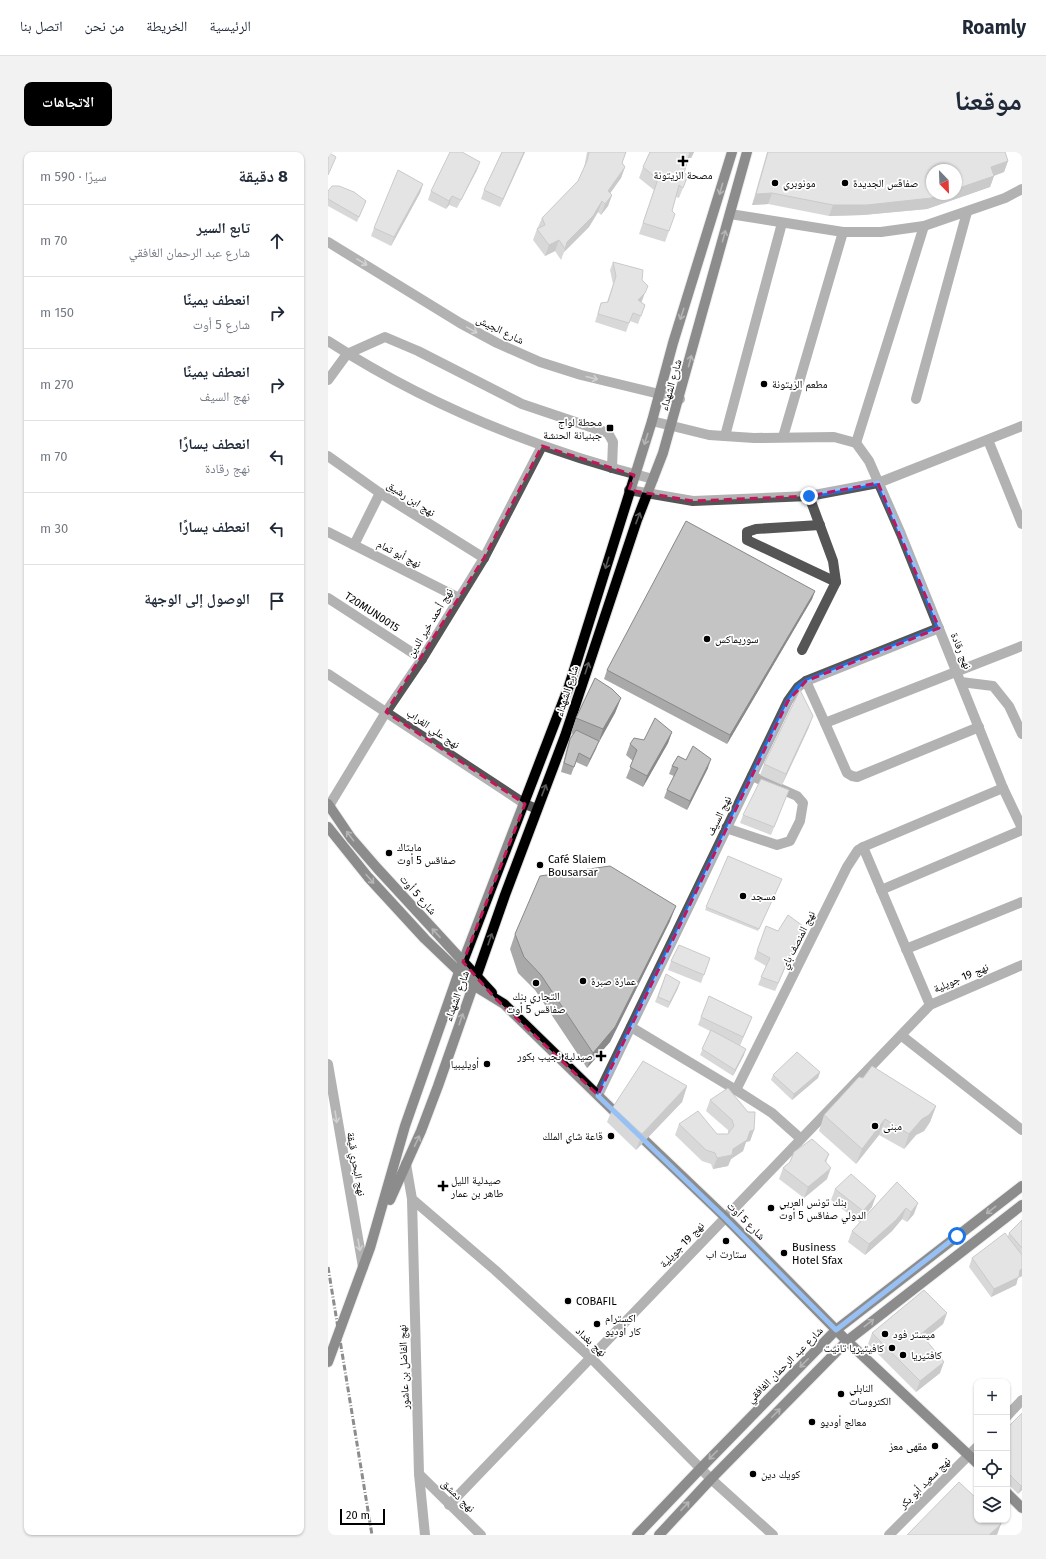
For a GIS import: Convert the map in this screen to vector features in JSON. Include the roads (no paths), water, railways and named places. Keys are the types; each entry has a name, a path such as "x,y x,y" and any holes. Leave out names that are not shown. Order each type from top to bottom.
{"main road":[{"name":"شارع الشهداء","path":"328,1362 377,1227 405,1126 459,972 525,804 569,686 629,490 652,421 673,343 732,152"},
{"name":"شارع الشهداء","path":"377,1227 421,1131 438,1086 537,809 565,736 637,520 648,495 672,426 747,152"},
{"name":"شارع 5 أوت","path":"328,805 351,838 463,962 475,980"},
{"name":"شارع 5 أوت","path":"328,827 343,848 395,908 459,972 475,980 496,998 725,1218 847,1341 974,1460"},
{"name":"شارع عبد الرحمان الغافقي","path":"637,1535 836,1330 1022,1186"},
{"path":"659,1535 711,1479 847,1341 1022,1205"},
{"path":"1010,1496 1022,1508"}],"street":[{"path":"730,214 842,232 881,232 924,226 1005,198 1022,189"},
{"path":"916,399 967,212"},
{"path":"726,436 782,223"},
{"path":"652,421 709,435 834,437 856,443 924,226"},
{"path":"783,437 842,232"},
{"name":"شارع الجيش","path":"328,242 460,323 497,343 540,362 581,375 680,399"},
{"path":"328,380 347,354 385,337 412,348 522,404 608,433 613,442 612,468"},
{"path":"328,341 347,354 464,414 542,446 634,475 653,479"},
{"path":"629,490 648,495 693,501 809,496 878,483 1022,426"},
{"path":"988,440 1022,524"},
{"name":"نهج رقادة","path":"856,443 869,461 901,534 1003,788 1022,829"},
{"name":"نهج أحمد خير الدين","path":"328,805 386,712 422,659 484,558 542,446"},
{"name":"نهج ابن رشيق","path":"328,456 380,494 484,558"},
{"path":"354,545 380,494"},
{"path":"802,650 836,582 833,561 809,496"},
{"path":"820,525 756,529 747,532 747,540 836,582"},
{"name":"نهج أبو تمام","path":"328,532 459,598"},
{"name":"T20MUN0015","path":"328,598 422,659"},
{"name":"نهج السيف","path":"598,1096 788,701 798,687 806,681 939,628"},
{"path":"825,723 1022,646"},
{"name":"نهج علي الغراب","path":"328,674 525,804 537,809"},
{"path":"806,681 847,772 852,776 857,777 979,727"},
{"path":"961,682 993,686 1009,706 1022,734"},
{"path":"726,828 777,844 790,841 800,821 803,803 797,796 752,776"},
{"path":"930,1005 863,847 1003,788"},
{"path":"881,890 1022,829"},
{"name":"نهج المنصف باي","path":"736,1090 847,867 858,850 863,847"},
{"path":"906,949 1022,902"},
{"name":"نهج 19 جويلية","path":"449,1505 800,1138 902,1036 930,1005 1022,965"},
{"path":"631,1027 772,1113 800,1138"},
{"path":"902,1036 1022,1130"},
{"name":"نهج البحري قيقة","path":"328,1064 363,1267"},
{"path":"406,1164 412,1199"},
{"name":"نهج بغداد","path":"412,1199 495,1270 591,1358 711,1479 773,1535"},
{"name":"نهج الفاضل بن عاشور","path":"412,1199 419,1474 425,1535"},
{"path":"1008,1415 1022,1400"},
{"name":"نهج سعيد أبو بكر","path":"889,1535 974,1450"},
{"name":"نهج دمشق","path":"419,1474 481,1535"}],"railway":[{"path":"328,1267 372,1535"}],"place":[{"name":"مصحة الزيتونة","path":"683,161"},
{"name":"مونوبري","path":"775,183"},
{"name":"صفاقس الجديدة","path":"845,183"},
{"name":"مطعم الزيتونة","path":"764,384"},
{"name":"محطة لواج جبنيانة الحنشة","path":"610,428"},
{"name":"سوريماكس","path":"707,639"},
{"name":"مايتاك صفاقس 5 أوت","path":"389,853"},
{"name":"Café Slaiem Bousarsar","path":"540,865"},
{"name":"مسجد","path":"743,896"},
{"name":"عمارة صبرة","path":"583,981"},
{"name":"التجاري بنك صفاقس 5 أوت","path":"536,983"},
{"name":"صيدلية نجيب بكور","path":"601,1056"},
{"name":"أويليبيا","path":"487,1064"},
{"name":"مبنى","path":"875,1126"},
{"name":"قاعة شاي الملك","path":"611,1136"},
{"name":"صيدلية الليل طاهر بن عمار","path":"443,1186"},
{"name":"بنك تونس العربي الدولي صفاقس 5 أوت","path":"771,1208"},
{"name":"ستارت اب","path":"726,1241"},
{"name":"Business Hotel Sfax","path":"784,1253"},
{"name":"COBAFIL","path":"568,1301"},
{"name":"اكسترام كار أوديو","path":"597,1324"},
{"name":"ميستر فود","path":"885,1334"},
{"name":"كافيتيريا تانيت","path":"892,1348"},
{"name":"كافتيريا","path":"903,1355"},
{"name":"النابلي الكتروسات","path":"841,1394"},
{"name":"معالج أوديو","path":"812,1422"},
{"name":"مقهى معز","path":"935,1446"},
{"name":"كويك دين","path":"753,1474"}]}
